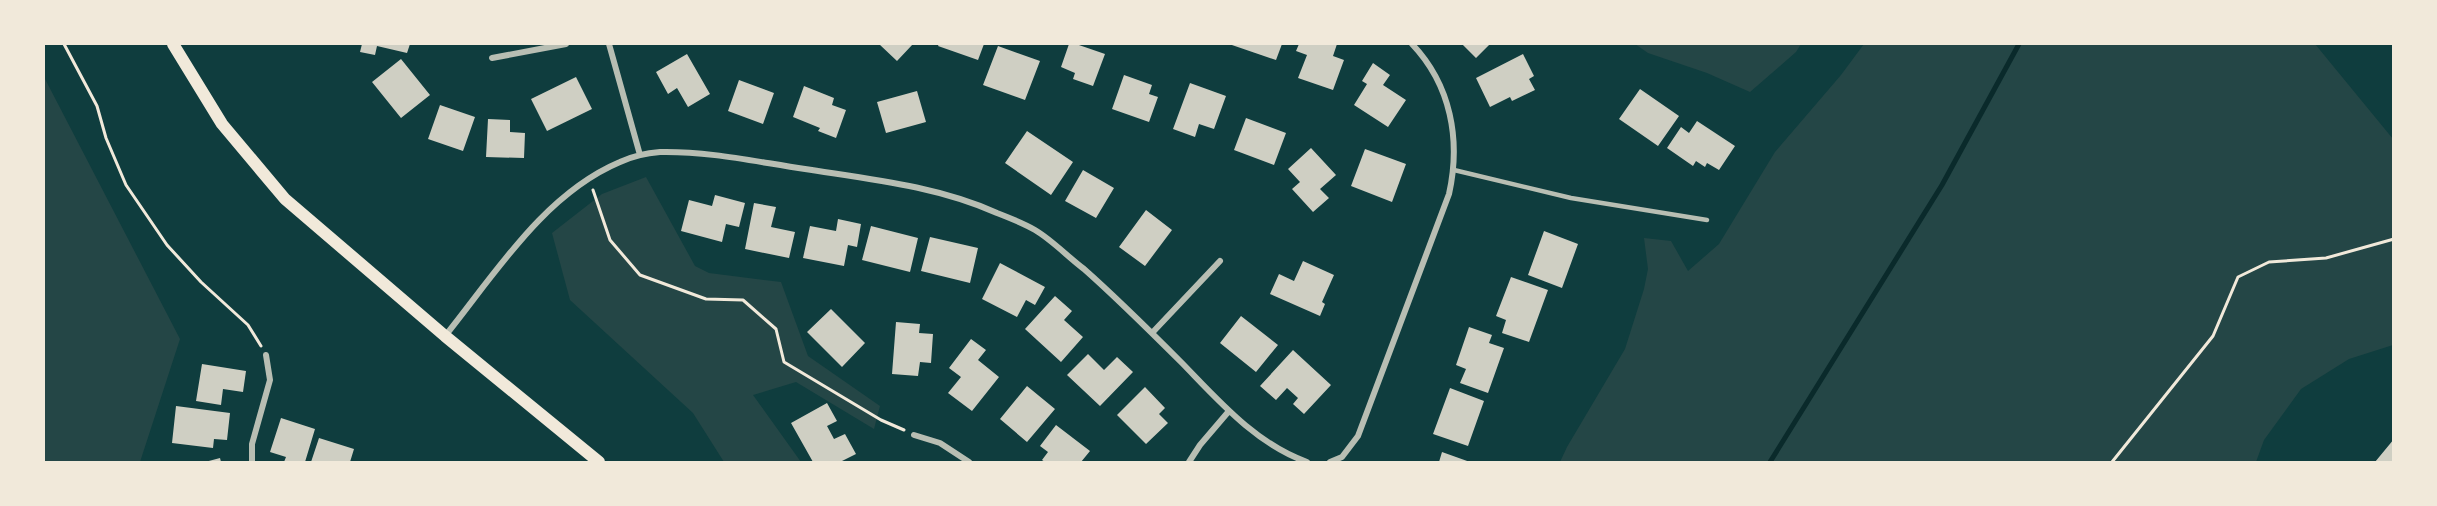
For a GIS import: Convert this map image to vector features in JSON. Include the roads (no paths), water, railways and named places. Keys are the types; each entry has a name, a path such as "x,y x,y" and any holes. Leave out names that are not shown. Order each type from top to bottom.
{"main road":[{"path":"173,44 222,124 285,199 446,336 600,462"}],"street":[{"path":"492,58 567,44"},
{"path":"609,44 640,154"},
{"path":"1330,462 1342,457 1358,436 1449,194 1454,170 1454,134 1443,92 1432,71 1412,44"},
{"path":"446,336 536,222 553,204 589,178 620,161 640,154 660,152 717,155 865,179 951,196 1037,231 1085,271 1152,333 1229,411 1256,433 1296,458 1307,462"},
{"path":"1152,333 1220,261"},
{"path":"252,462 252,444 270,380 266,355"},
{"path":"1189,462 1200,445 1229,411"},
{"path":"914,435 940,443 969,462"}],"lane":[{"path":"1454,170 1571,198 1707,220"},
{"path":"1342,457 1349,462"}],"waterway":[{"path":"1770,462 1942,185 2019,44"}]}
